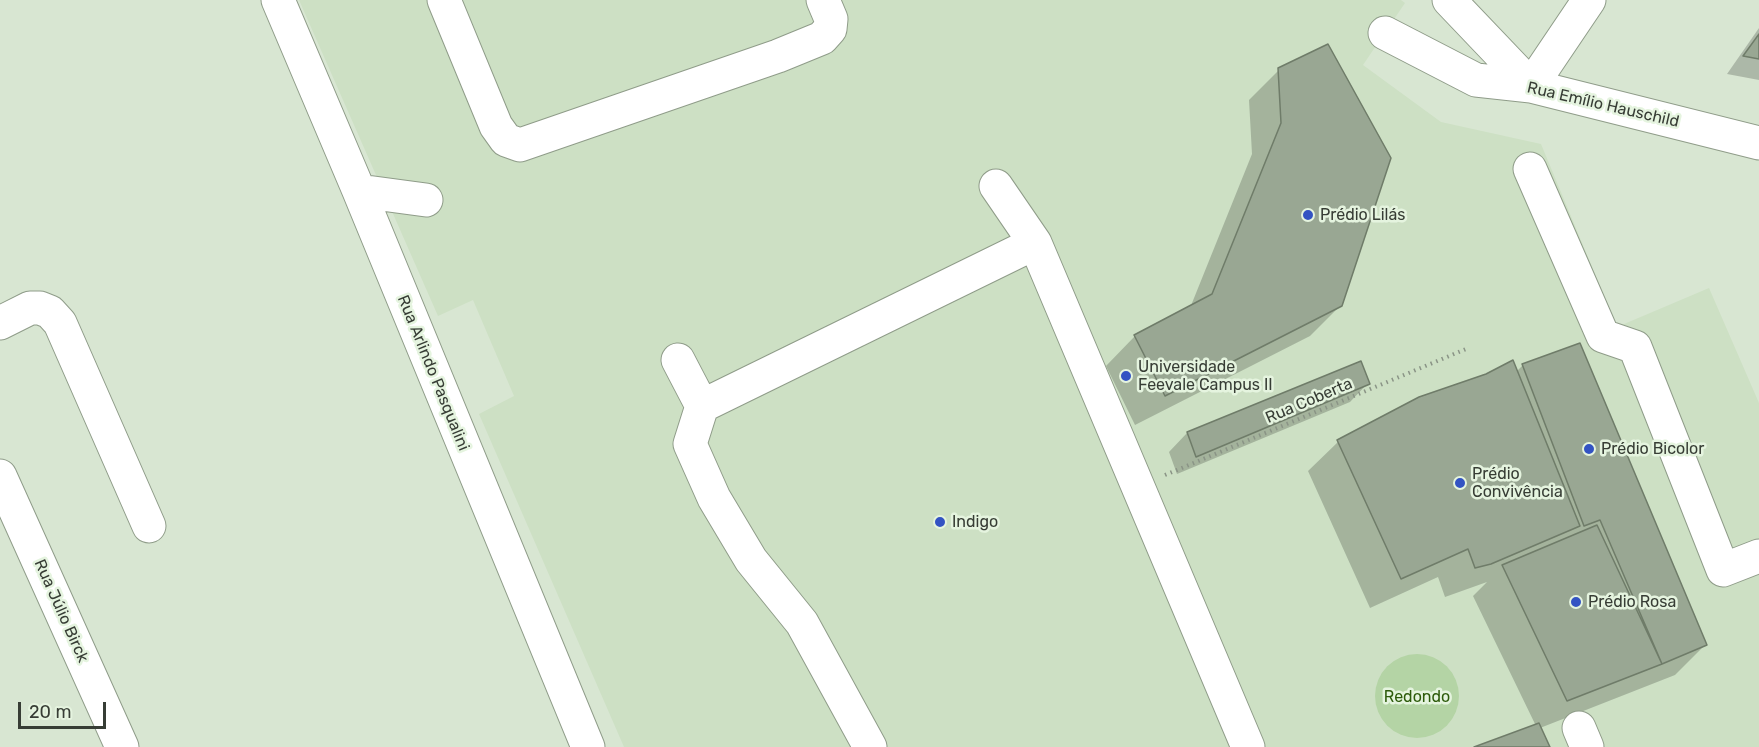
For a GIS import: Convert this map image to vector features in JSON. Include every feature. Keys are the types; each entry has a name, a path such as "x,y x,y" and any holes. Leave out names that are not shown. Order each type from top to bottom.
{"street":[{"name":"Rua Arlindo Pasqualini","path":"278,0 588,747"},
{"path":"444,0 496,126 506,140 520,145 778,56 822,38 830,29 831,19 823,0"},
{"path":"1449,0 1531,86 1589,0"},
{"name":"Rua Emílio Hauschild","path":"1385,33 1476,80 1531,86 1759,143"},
{"path":"1530,169 1603,336 1635,347 1723,570 1759,556"},
{"path":"996,186 1035,243 1248,747"},
{"path":"359,191 426,200"},
{"path":"702,406 1035,243"},
{"path":"0,322 30,309 40,309 50,312 60,323 149,526"},
{"path":"678,360 702,406 690,444 714,498 751,560 802,623 870,747"},
{"name":"Rua Júlio Birck","path":"0,476 122,747"}],"path":[{"name":"Rua Coberta","path":"1162,476 1466,348"}],"shaded area":[{"name":"Universidade Feevale Campus II","path":"299,0 1401,0 1405,3 1363,65 1441,122 1541,144 1617,327 1709,288 1759,403 1759,747 624,747 479,414 514,396 473,300 438,316"}],"green space":[{"name":"Redondo","path":"1417,654 1433,657 1447,666 1456,680 1459,696 1456,712 1447,726 1433,735 1417,738 1401,735 1387,726 1378,712 1375,696 1378,680 1387,666 1401,657"}],"building":[{"path":"1759,34 1759,59 1743,56"},
{"name":"Prédio Lilás","path":"1328,44 1391,158 1342,306 1165,396 1134,335 1212,294 1281,123 1278,68"},
{"name":"Prédio Bicolor","path":"1580,343 1707,645 1662,664 1600,520 1584,526 1522,364"},
{"name":"Prédio Convivência","path":"1513,360 1580,526 1491,564 1475,568 1468,549 1401,579 1337,440 1419,397 1486,374"},
{"path":"1361,361 1370,384 1196,457 1187,432"},
{"name":"Prédio Rosa","path":"1597,525 1662,664 1567,701 1502,565"},
{"path":"1539,723 1550,747 1474,747"}],"place":[{"name":"Prédio Lilás","path":"1308,215"},
{"name":"Universidade Feevale Campus II","path":"1126,376"},
{"name":"Prédio Bicolor","path":"1589,449"},
{"name":"Prédio Convivência","path":"1460,483"},
{"name":"Indigo","path":"940,522"},
{"name":"Prédio Rosa","path":"1576,602"}]}
